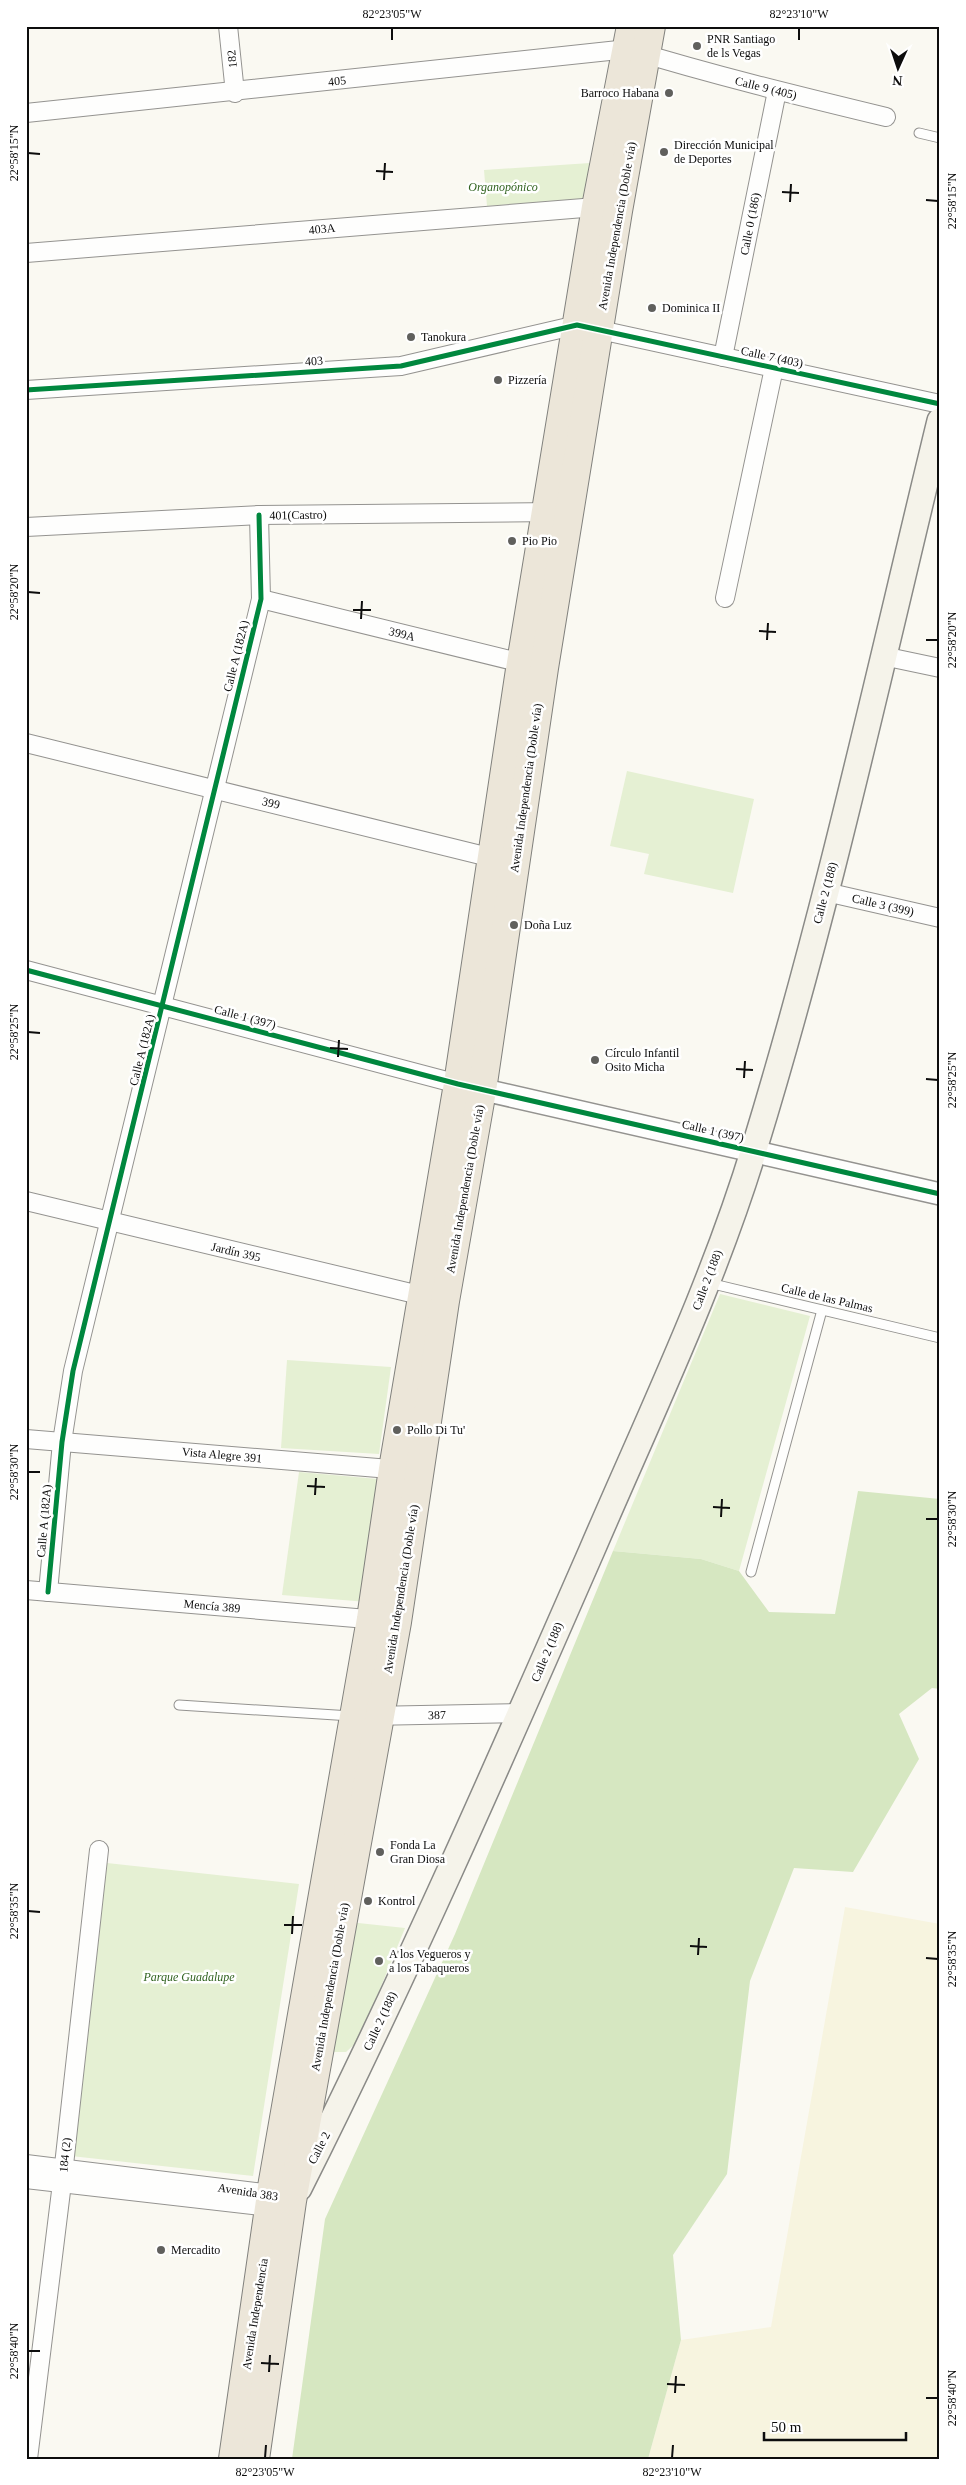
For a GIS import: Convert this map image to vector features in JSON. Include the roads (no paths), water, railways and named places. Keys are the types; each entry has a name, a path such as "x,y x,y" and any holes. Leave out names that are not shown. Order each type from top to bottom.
{"main road":[{"name":"Avenida Independencia (Doble vía)","path":"277,2193 354,1716 371,1619 406,1470 470,1087 533,665 635,44 651,26"},
{"name":"Calle 2 (188)","path":"346,2094 521,1713 708,1283 754,1150 826,892 940,421"},
{"name":"Avenida Independencia (Doble vía)","path":"277,2193 346,1894 381,1716 397,1622 406,1470"},
{"name":"Calle 2","path":"277,2193 346,2094"},
{"name":"Avenida Independencia","path":"233,2459 277,2193"},
{"name":"Avenida Independencia","path":"255,2459 277,2193"}],"street":[{"name":"182","path":"228,26 235,92"},
{"name":"405","path":"26,113 235,92 635,44"},
{"name":"Calle 9 (405)","path":"635,44 777,91 886,117"},
{"name":"Calle 0 (186)","path":"723,357 777,91"},
{"name":"403A","path":"26,253 607,209"},
{"name":"Calle 7 (403)","path":"588,327 940,404"},
{"name":"403","path":"26,390 402,366 588,327"},
{"path":"725,598 774,368"},
{"name":"401(Castro)","path":"26,527 259,515 558,512"},
{"name":"Calle A (182A)","path":"48,1592 62,1442 73,1371 261,599 259,515"},
{"name":"399A","path":"261,599 533,665"},
{"path":"883,656 940,668"},
{"name":"399","path":"26,743 504,861"},
{"name":"Calle 3 (399)","path":"826,892 940,918"},
{"name":"Calle 1 (397)","path":"26,970 470,1087 754,1150 940,1194"},
{"name":"Jardín 395","path":"26,1201 434,1299"},
{"name":"Vista Alegre 391","path":"26,1439 406,1470"},
{"name":"Mencía 389","path":"26,1590 397,1622"},
{"name":"387","path":"354,1716 521,1713"},
{"name":"184 (2)","path":"28,2459 63,2176 99,1850"},
{"name":"Avenida 383","path":"26,2164 63,2176"},
{"name":"Avenida 383","path":"26,2179 63,2176 277,2193"}],"lane":[{"path":"919,134 940,138"},
{"name":"Calle de las Palmas","path":"708,1283 940,1338"},
{"path":"751,1572 822,1310"},
{"path":"179,1705 354,1716"}],"place":[{"name":"PNR Santiago de ls Vegas","path":"697,46"},
{"name":"Barroco Habana","path":"669,93"},
{"name":"Dirección Municipal de Deportes","path":"664,152"},
{"name":"Dominica II","path":"652,308"},
{"name":"Tanokura","path":"411,337"},
{"name":"Pizzería","path":"498,380"},
{"name":"Pio Pio","path":"512,541"},
{"name":"Doña Luz","path":"514,925"},
{"name":"Círculo Infantil Osito Micha","path":"595,1060"},
{"name":"Pollo Di Tu'","path":"397,1430"},
{"name":"Fonda La Gran Diosa","path":"380,1852"},
{"name":"Kontrol","path":"368,1901"},
{"name":"A los Vegueros y a los Tabaqueros","path":"379,1961"},
{"name":"Mercadito","path":"161,2250"}],"park label":[{"name":"Organopónico","path":"503,187"},
{"name":"Parque Guadalupe","path":"189,1977"}]}
